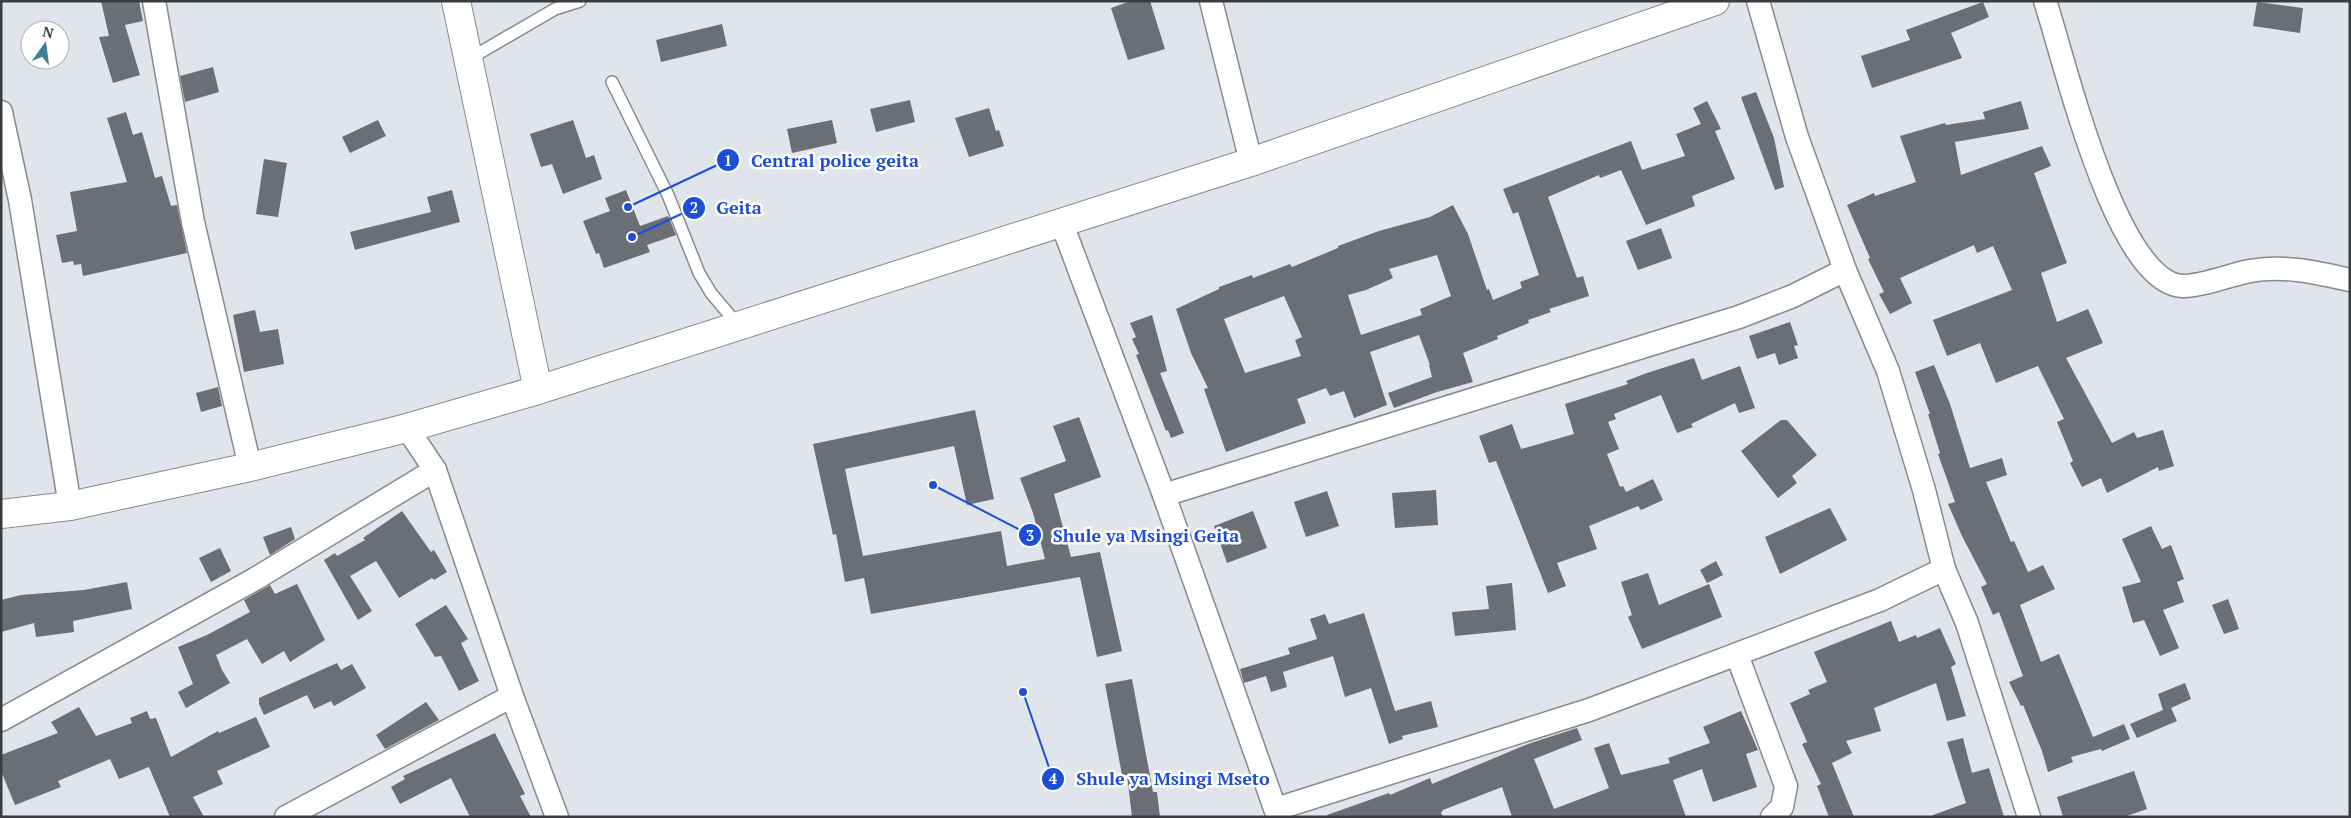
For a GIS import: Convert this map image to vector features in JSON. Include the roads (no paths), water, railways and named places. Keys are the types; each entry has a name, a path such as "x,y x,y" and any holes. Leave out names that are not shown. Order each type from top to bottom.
{"street":[{"path":"154,1 193,222 250,467"},
{"path":"456,1 538,390"},
{"path":"1211,1 1251,162"},
{"path":"1,514 70,506 250,467 407,428 538,390 1251,162 1716,1"},
{"path":"1758,1 1797,137 1845,270 1888,372 1924,490 1944,569 1967,623 2029,817"},
{"path":"2045,1 2105,191 2126,234 2158,276 2171,284 2183,287 2247,272 2295,269 2350,280"},
{"path":"1,112 11,201 70,506"},
{"path":"1062,224 1164,495 1277,813 1589,710 1880,600 1944,569"},
{"path":"1164,495 1739,317 1793,296 1845,270"},
{"path":"407,428 435,470 512,696 557,817"},
{"path":"1,720 255,579 435,470"},
{"path":"1737,655 1786,786 1782,807 1772,817"},
{"path":"286,817 512,696"}],"lane":[{"path":"468,60 549,6 580,1"},
{"path":"612,82 668,195 699,272 711,293 739,327"}],"place":[{"name":"Central police geita","path":"628,207"},
{"name":"Geita","path":"632,237"},
{"name":"Shule ya Msingi Geita","path":"933,485"},
{"name":"Shule ya Msingi Mseto","path":"1023,692"}]}
